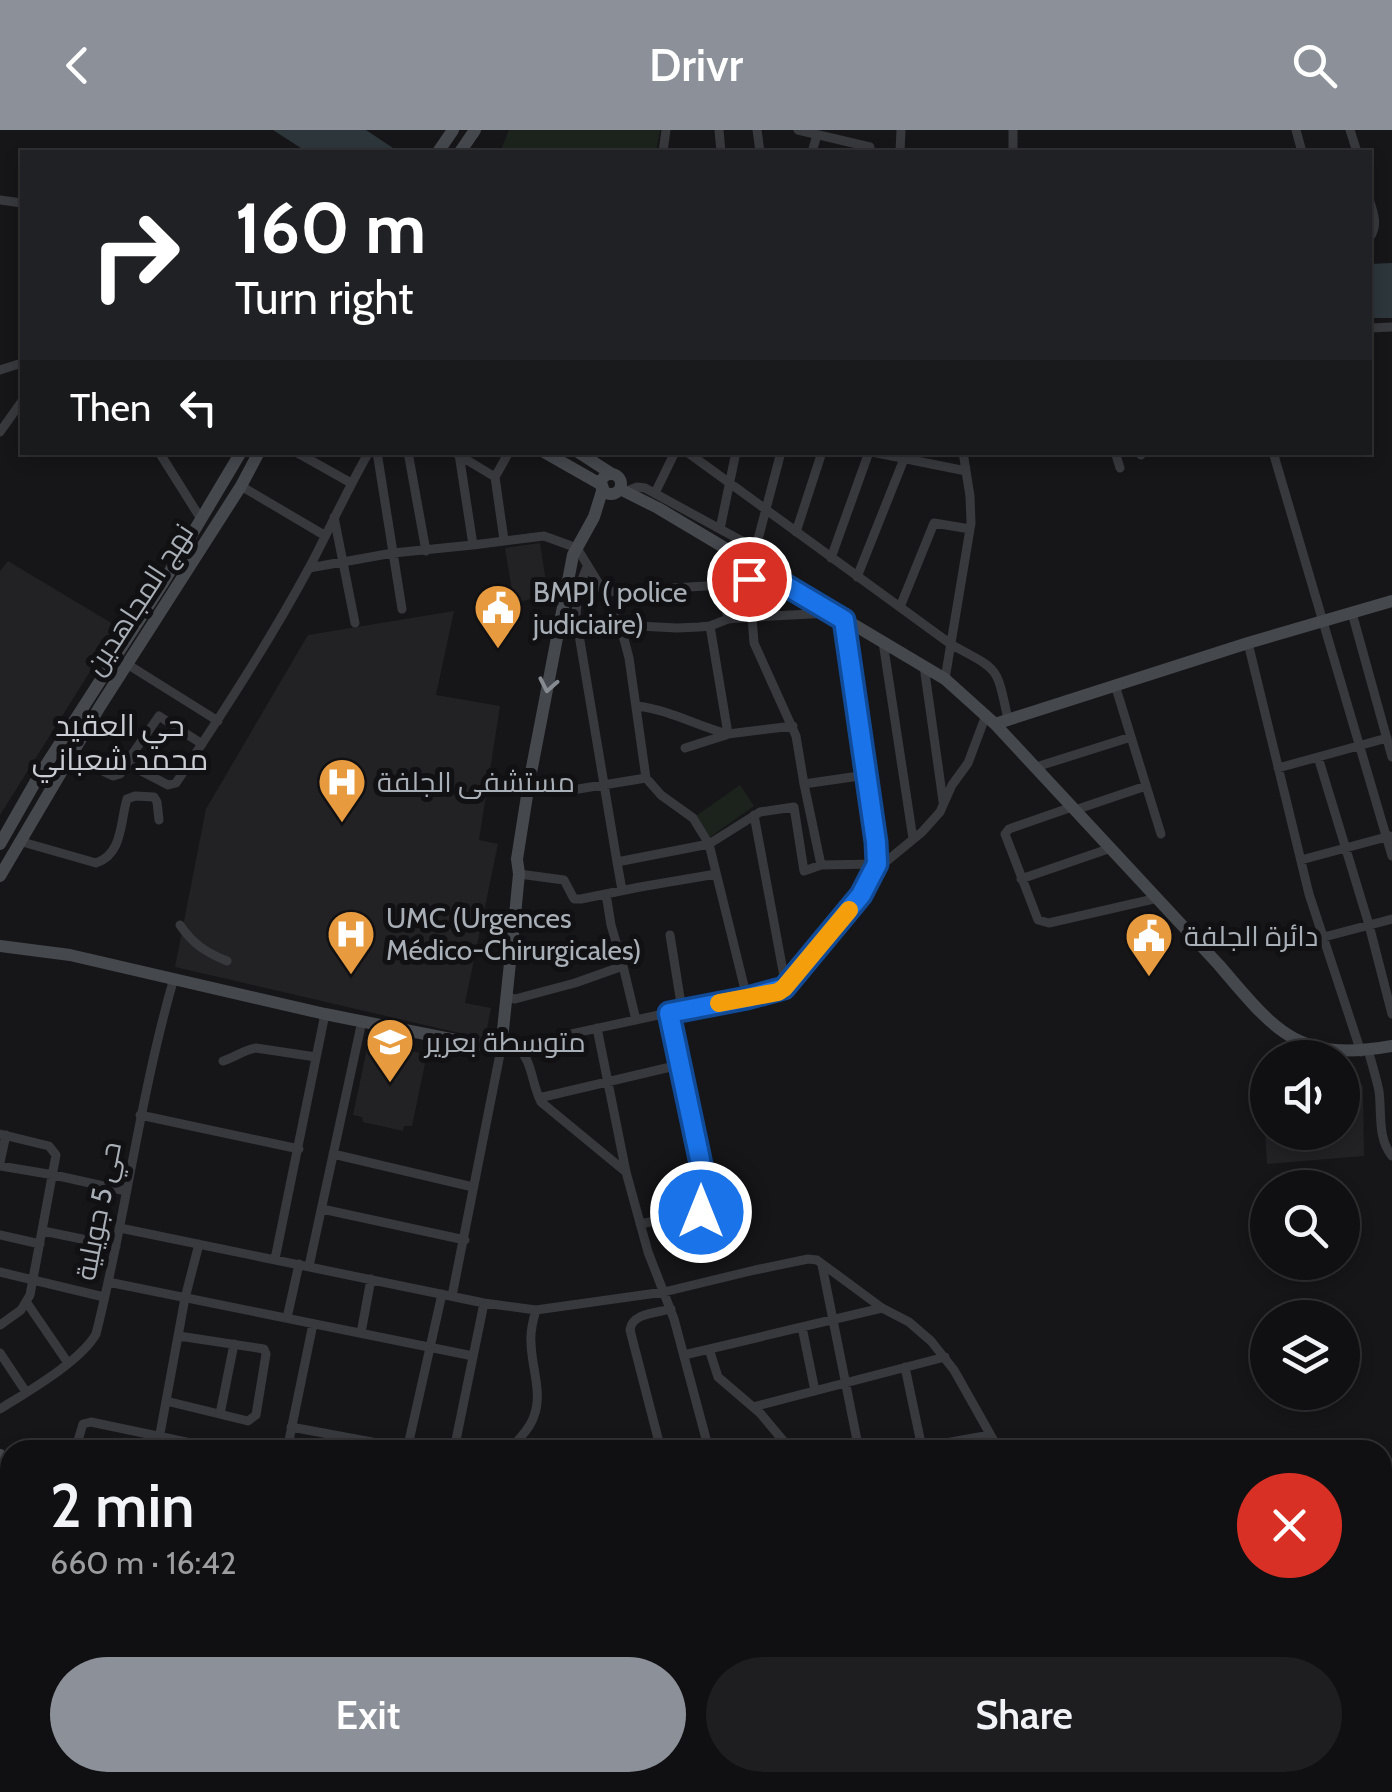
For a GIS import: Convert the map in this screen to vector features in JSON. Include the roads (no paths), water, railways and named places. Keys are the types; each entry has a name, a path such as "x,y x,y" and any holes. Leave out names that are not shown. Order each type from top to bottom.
{"street":[{"path":"798,130 870,147"},
{"path":"813,150 817,134"},
{"path":"0,432 20,404"},
{"path":"161,455 202,519"},
{"name":"نهج المجاهدين","path":"0,844 240,455"},
{"name":"نهج المجاهدين","path":"0,876 257,455"},
{"path":"301,455 350,483"},
{"path":"126,763 171,786 176,783 218,721 308,568 366,455"},
{"path":"378,455 402,609"},
{"path":"409,455 426,550"},
{"path":"457,455 473,545"},
{"path":"459,455 495,478"},
{"path":"504,540 495,478 507,455"},
{"path":"550,455 658,508 945,679 996,719 1274,1026 1318,1049 1365,1051 1392,1046"},
{"path":"581,455 613,487 637,487 654,493 754,545 779,455"},
{"path":"654,493 673,455"},
{"path":"691,455 952,645 988,665 998,676 996,719 952,784 944,806 938,816 888,860 877,864 821,865 804,871 794,808"},
{"path":"720,529 735,455"},
{"path":"796,532 821,455"},
{"path":"831,558 869,455"},
{"path":"885,455 966,472"},
{"path":"945,679 970,529 971,504 963,455"},
{"path":"1116,455 1120,468"},
{"path":"1275,455 1392,856"},
{"path":"858,577 904,459"},
{"path":"241,486 324,535"},
{"path":"412,1440 430,1347 464,1240 501,1050 517,859 575,552 613,487"},
{"path":"334,516 355,622"},
{"path":"900,607 932,525 970,529"},
{"path":"308,568 544,536 575,552 604,592 629,658 646,778 661,796 693,818 708,844 747,998"},
{"path":"587,567 579,583 576,618 622,890"},
{"path":"604,592 745,583 760,570"},
{"path":"722,586 728,619"},
{"path":"996,719 1392,601"},
{"path":"618,625 678,628 710,626 728,619 832,613"},
{"path":"1352,613 1392,756"},
{"path":"752,617 756,650 793,726 821,865"},
{"path":"0,946 28,948 174,978 501,1050 778,992 861,895 877,864 844,620"},
{"path":"710,626 728,734"},
{"path":"883,642 914,839"},
{"path":"1248,643 1300,860 1380,1096 1388,1134 1386,1149 1392,1156"},
{"path":"127,664 218,721"},
{"path":"924,666 944,806"},
{"path":"1114,685 1161,834"},
{"path":"637,706 668,711 728,734"},
{"path":"70,756 114,776 120,774 159,716 202,744"},
{"path":"685,748 728,734 793,726"},
{"path":"1036,767 1131,737"},
{"path":"1278,768 1387,738"},
{"path":"1318,757 1392,1010"},
{"path":"804,784 866,775"},
{"path":"529,783 566,791 646,778"},
{"path":"1146,786 1006,831 1005,839 1034,914 1042,923 1158,898"},
{"path":"18,841 101,862 115,850 127,799 154,797 159,820"},
{"path":"617,862 708,844 767,810 808,806"},
{"path":"754,815 786,986"},
{"path":"1300,860 1389,836"},
{"path":"1020,879 1111,848"},
{"path":"518,874 564,880 574,899 716,874"},
{"path":"606,894 610,925 636,1020"},
{"path":"1324,937 1392,918"},
{"path":"180,925 201,950 226,961"},
{"path":"670,935 682,1010"},
{"path":"0,936 28,948"},
{"path":"506,997 514,999 575,983 623,966"},
{"name":"حي 5 جويلية","path":"0,1409 68,1363 91,1344 96,1334 140,1115 174,978"},
{"path":"640,1224 701,1212 709,1202 669,1013"},
{"path":"275,1259 325,1014"},
{"path":"287,1318 322,1209 362,1021"},
{"path":"597,1028 626,1172 648,1252 671,1309 707,1440"},
{"path":"516,1046 530,1064 541,1102 626,1172"},
{"path":"224,1061 256,1048 316,1057"},
{"path":"539,1098 680,1065"},
{"path":"1380,1096 1392,1092"},
{"path":"140,1115 299,1149"},
{"path":"3,1134 0,1164 126,1192"},
{"name":"حي 5 جويلية","path":"3,1134 52,1147 56,1155 26,1303"},
{"path":"334,1154 473,1187"},
{"path":"322,1209 464,1240"},
{"path":"120,1228 536,1310 664,1292 808,1259 821,1262 882,1308 921,1331 945,1357 993,1440"},
{"path":"43,1232 116,1246"},
{"path":"0,1235 40,1244"},
{"path":"158,1440 199,1244"},
{"path":"821,1262 857,1440"},
{"path":"0,1272 104,1297"},
{"path":"361,1333 371,1279"},
{"path":"108,1282 473,1356"},
{"path":"456,1440 484,1302"},
{"path":"0,1325 26,1303 68,1363"},
{"path":"684,1355 882,1308"},
{"path":"658,1440 630,1324 635,1318 671,1309"},
{"path":"519,1440 536,1407 530,1344 536,1310"},
{"path":"289,1440 312,1324"},
{"path":"802,1327 815,1390"},
{"path":"166,1401 248,1421 256,1415 265,1351 179,1336"},
{"path":"220,1414 234,1344"},
{"path":"708,1350 724,1385 753,1407 782,1440"},
{"path":"0,1353 26,1392"},
{"path":"753,1407 945,1357"},
{"path":"905,1368 924,1440"},
{"path":"78,1440 86,1422 178,1440"},
{"path":"291,1427 358,1440"},
{"path":"965,1440 990,1435"}],"place":[{"name":"BMPJ ( police judiciaire)","path":"498,650"},
{"name":"مستشفى الجلفة","path":"342,824"},
{"name":"UMC (Urgences Médico-Chirurgicales)","path":"351,976"},
{"name":"دائرة الجلفة","path":"1149,978"},
{"name":"متوسطة بعرير","path":"390,1084"}],"district":[{"name":"حي العقيد محمد شعباني","path":"120,743"}]}
